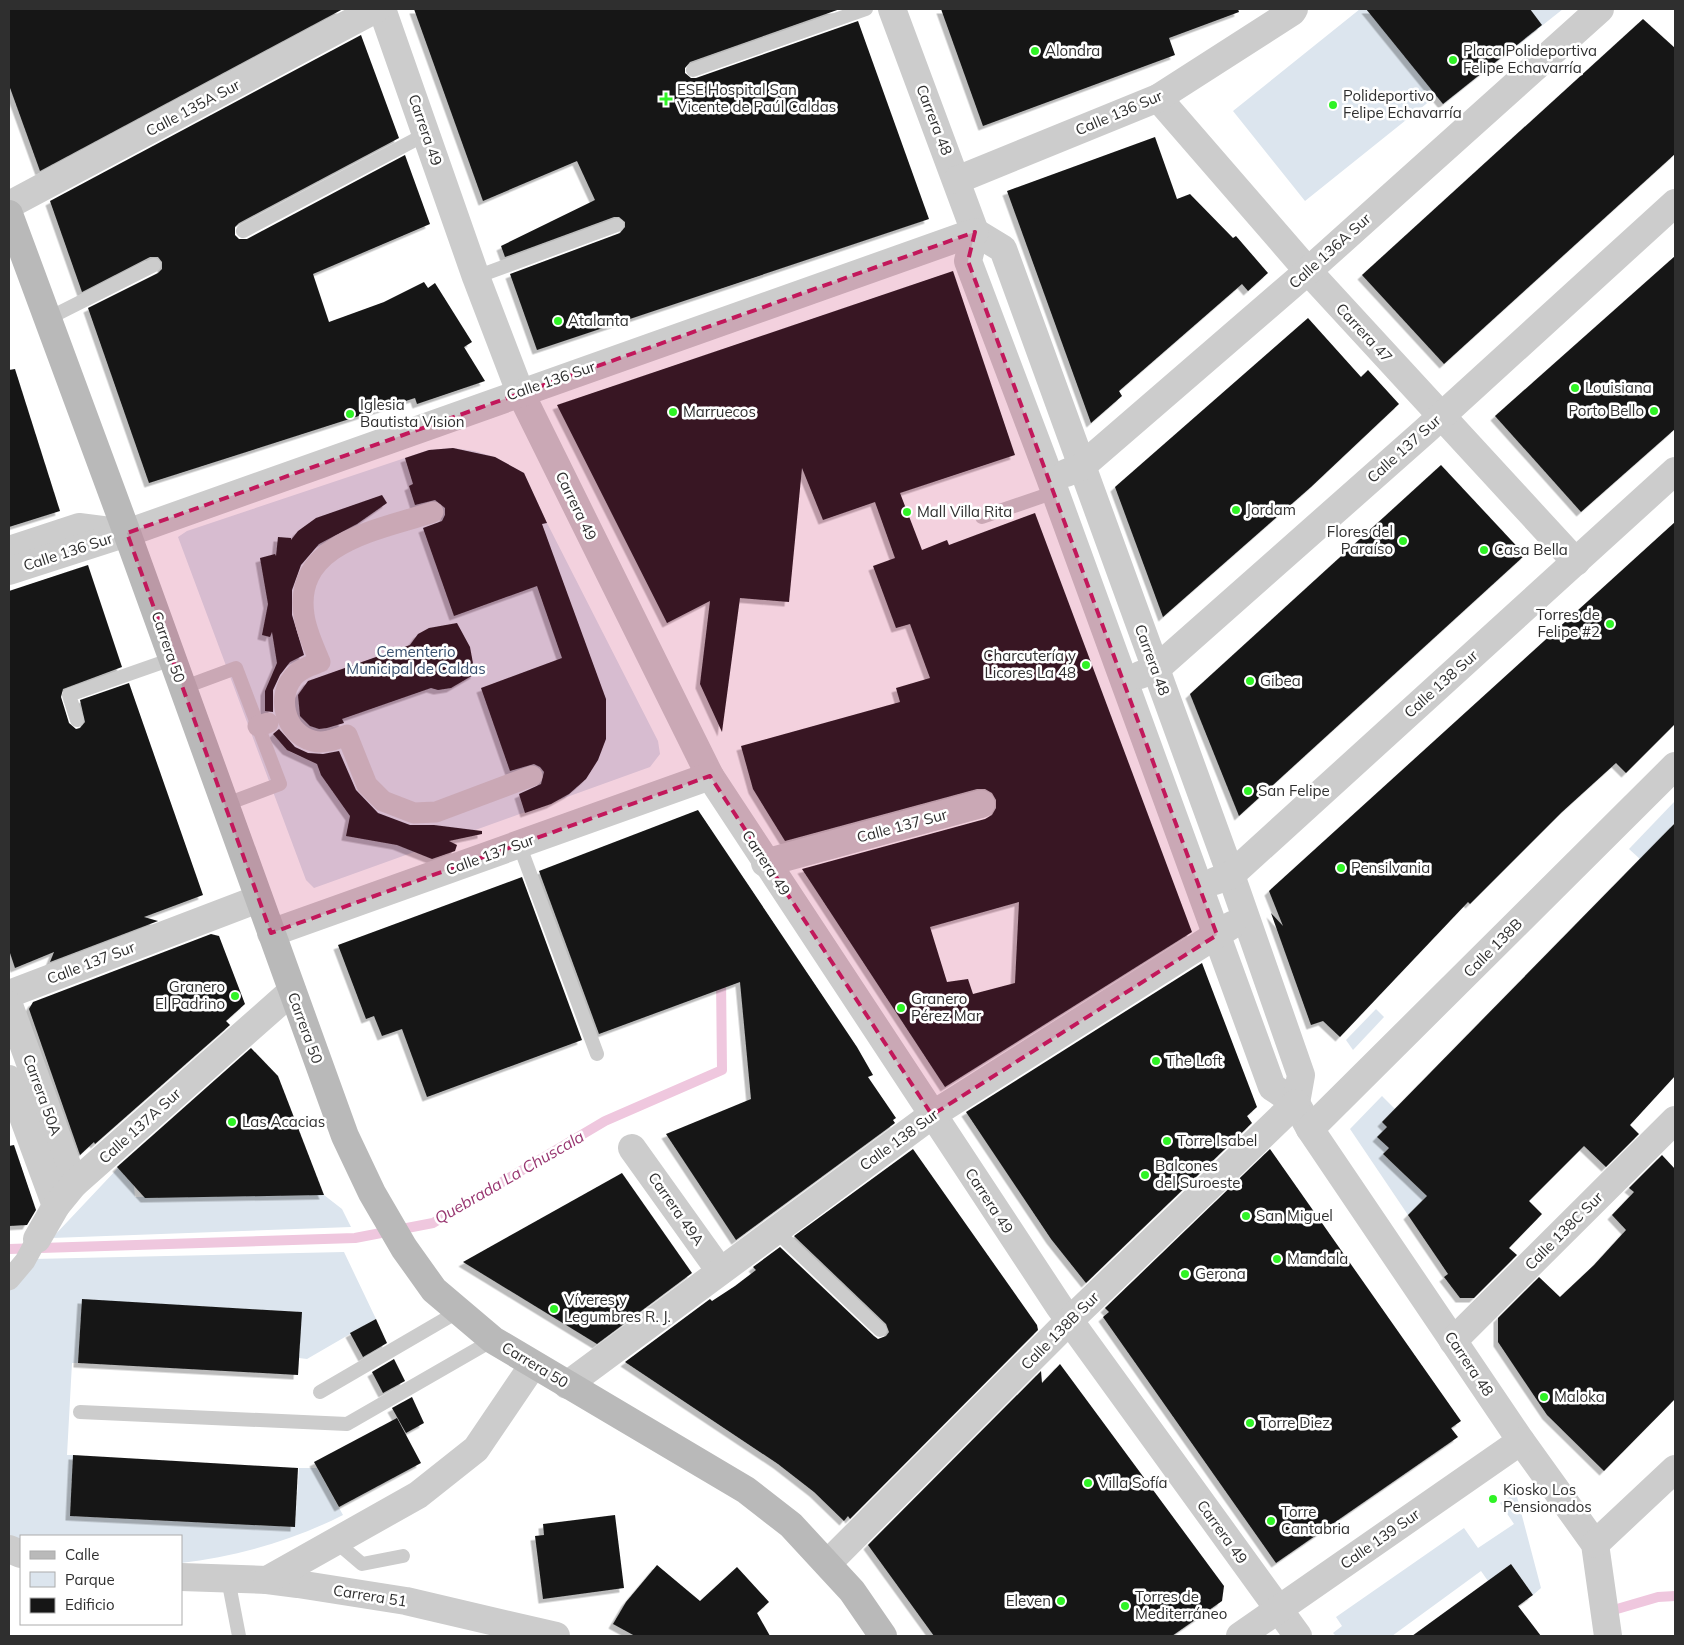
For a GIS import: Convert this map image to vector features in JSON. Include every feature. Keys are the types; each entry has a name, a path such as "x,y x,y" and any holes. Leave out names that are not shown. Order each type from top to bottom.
{"main road":[{"name":"Carrera 50","path":"9,214 127,532 344,1136 372,1193 404,1248 434,1290 493,1340 567,1385 649,1430 746,1490 791,1525 852,1591 883,1636"}],"street":[{"name":"Calle 135A Sur","path":"9,205 376,9"},
{"name":"Carrera 49","path":"382,9 476,277 520,392 710,776 765,863 1069,1321 1298,1636"},
{"name":"Carrera 48","path":"892,9 958,180 975,232 968,261 1125,680 1272,1086 1296,1104 1310,1129 1521,1442 1596,1544 1608,1636"},
{"name":"Calle 136A Sur","path":"1053,485 1081,467 1308,271 1600,9"},
{"name":"Calle 136 Sur","path":"958,180 1158,98 1292,10"},
{"name":"Carrera 47","path":"1158,98 1308,271 1576,562"},
{"name":"Calle 137 Sur","path":"1125,680 1156,669 1441,416 1675,203"},
{"name":"Carrera 48","path":"975,232 1003,249 1246,916 1301,1075 1296,1104"},
{"name":"Calle 136 Sur","path":"9,571 127,532 975,232"},
{"name":"Calle 138 Sur","path":"1200,886 1231,875 1675,471"},
{"path":"433,512 336,545 322,556 311,572 305,589 303,606 306,624 320,662 298,672 289,681 284,694 283,705 272,721 292,728 302,737 314,742 326,742 347,735 367,785 383,801 414,813 436,812 532,776"},
{"name":"Calle 136 Sur","path":"9,550 78,527 127,532"},
{"name":"Calle 138B","path":"1310,1129 1675,766"},
{"name":"Calle 137 Sur","path":"271,933 710,776"},
{"name":"Calle 137 Sur","path":"765,863 980,804"},
{"name":"Calle 137 Sur","path":"9,994 258,899"},
{"name":"Calle 138 Sur","path":"567,1385 932,1115 1246,916"},
{"name":"Calle 137A Sur","path":"9,1280 31,1250 56,1206 74,1184 292,991"},
{"name":"Carrera 50A","path":"9,1005 74,1184"},
{"name":"Carrera 50A","path":"9,1079 56,1206"},
{"name":"Calle 138B Sur","path":"828,1563 1069,1321 1296,1104"},
{"name":"Calle 138C Sur","path":"1453,1342 1675,1120"},
{"name":"Carrera 49A","path":"632,1148 720,1271"},
{"path":"267,1580 418,1495 476,1450 533,1365"},
{"name":"Calle 139 Sur","path":"1240,1636 1521,1442"},
{"path":"1596,1544 1675,1469"},
{"name":"Carrera 51","path":"182,1577 267,1580 406,1601 556,1636"}],"lane":[{"path":"693,70 866,9"},
{"path":"243,231 426,134"},
{"path":"476,277 617,225"},
{"path":"48,319 154,265"},
{"path":"982,517 1053,485"},
{"path":"77,720 69,695 172,659"},
{"path":"182,688 236,668 272,721 280,784 224,805"},
{"path":"519,844 597,1054"},
{"path":"775,1230 880,1330"},
{"path":"320,1392 459,1311"},
{"path":"80,1412 347,1424 493,1340"},
{"path":"335,1541 362,1564 402,1556"},
{"path":"228,1578 240,1636"}],"highlighted area":[{"path":"975,232 968,261 1217,935 932,1115 710,776 271,933 127,533"}],"green space":[{"name":"Polideportivo Felipe Echavarría","path":"1360,9 1563,9 1443,104 1436,96 1305,201 1233,111"},
{"name":"Cementerio Municipal de Caldas","path":"453,448 495,457 524,473 547,523 658,741 660,754 650,767 314,888 306,880 178,537 187,531 429,450"},
{"path":"1675,801 1675,823 1640,859 1629,849"},
{"path":"1376,1009 1384,1017 1353,1050 1346,1040"},
{"path":"1382,1096 1395,1109 1382,1122 1387,1127 1378,1137 1389,1148 1383,1154 1427,1196 1408,1215 1350,1129"},
{"path":"118,1168 134,1186 135,1197 324,1195 342,1209 351,1227 52,1238"},
{"path":"344,1252 376,1319 307,1359 299,1358 301,1312 82,1300 78,1363 72,1363 67,1455 73,1455 70,1516 295,1527 299,1468 317,1468 343,1515 285,1540 244,1552 182,1563 182,1535 20,1535 20,1542 9,1538 9,1288 33,1259"},
{"path":"1516,1493 1541,1588 1533,1595 1511,1564 1488,1581 1481,1571 1392,1636 1336,1636 1333,1633 1342,1626 1336,1617 1464,1528 1478,1548 1514,1524 1500,1503"}],"building":[{"path":"9,9 343,9 40,171 9,85"},
{"path":"414,9 840,9 690,62 685,68 685,73 691,78 696,78 858,21 929,219 537,350 510,274 620,233 625,227 625,222 619,217 614,217 505,257 501,246 595,200 577,161 483,201"},
{"path":"941,9 1238,9 1239,12 1169,38 1175,55 983,126"},
{"name":"Placa Polideportiva Felipe Echavarría","path":"1366,9 1530,9 1542,25 1443,104"},
{"path":"1643,19 1675,48 1675,154 1444,364 1362,275"},
{"path":"361,35 399,138 239,223 235,227 235,235 239,239 247,239 405,155 430,224 313,274 329,322 384,302 424,282 428,288 435,283 472,342 464,347 485,381 417,404 415,398 149,483 88,308 158,273 162,269 162,262 158,257 150,257 82,292 50,201"},
{"path":"1155,137 1177,199 1190,194 1233,238 1236,236 1268,273 1248,291 1242,284 1119,391 1122,396 1091,423 1007,191"},
{"path":"1675,256 1675,429 1581,512 1495,416"},
{"path":"953,271 1015,455 900,493 922,550 947,540 949,545 1035,513 1192,932 945,1087 802,869 985,819 992,815 996,808 996,800 992,793 985,789 977,789 785,841 753,789 741,746 900,702 896,688 930,678 910,624 896,628 873,566 895,558 875,502 823,520 802,468 789,602 740,598 722,732 700,684 710,601 667,623 557,405","holes":["1019,902 1015,983 973,994 968,979 947,982 930,927"]},
{"path":"1308,318 1361,377 1368,370 1399,404 1311,487 1163,617 1115,487"},
{"path":"15,369 60,511 9,527 9,370"},
{"path":"453,448 495,457 524,473 547,523 542,524 606,699 606,739 598,760 586,779 569,794 551,804 525,813 519,794 541,784 544,772 534,764 510,771 481,688 562,658 537,586 454,616 423,528 442,521 445,515 445,508 435,500 415,505 409,486 413,484 405,458 429,450"},
{"path":"1441,465 1525,555 1239,816 1190,694"},
{"path":"382,495 387,503 357,524 319,544 301,565 292,590 292,615 304,655 290,662 280,675 273,690 273,712 265,711 265,691 277,663 272,632 270,637 262,635 268,604 260,558 275,554 276,556 278,537 291,538 291,540 298,531 316,518"},
{"path":"1675,522 1675,724 1626,773 1616,763 1562,812 1470,904 1468,902 1340,1037 1323,1021 1311,1025 1271,913 1283,926 1269,891"},
{"path":"88,565 122,667 63,689 61,697 69,723 76,729 80,728 85,722 80,700 129,683 203,895 144,917 158,921 50,962 54,952 15,968 9,950 9,591"},
{"path":"457,623 470,647 475,674 451,688 438,690 431,688 342,719 344,723 327,728 319,729 310,726 300,716 298,695 308,681 410,645 418,634 429,628"},
{"path":"279,729 295,747 308,753 323,754 339,751 356,790 378,813 410,825 434,825 482,831 482,834 449,841 457,845 455,851 432,859 397,845 346,836 350,816 321,775 317,764 287,750 273,734"},
{"path":"698,810 857,1047 873,1075 868,1077 896,1118 893,1120 895,1123 736,1240 666,1134 751,1099 740,982 599,1034 539,871"},
{"path":"1675,823 1675,1076 1630,1125 1639,1134 1606,1167 1584,1146 1529,1201 1542,1214 1509,1248 1517,1255 1474,1298 1460,1298 1444,1277 1448,1274 1408,1215 1427,1196 1383,1154 1389,1148 1377,1137 1387,1127 1382,1122"},
{"path":"522,877 582,1040 427,1097 402,1029 382,1036 374,1016 366,1019 338,945"},
{"path":"211,934 219,936 245,1004 226,1021 230,1025 95,1144 94,1142 80,1155 29,1009 33,1002"},
{"path":"1202,963 1257,1107 1247,1116 1252,1123 1086,1283 1051,1239 966,1112"},
{"name":"Las Acacias","path":"251,1048 278,1076 324,1195 145,1198 117,1167"},
{"path":"14,1145 36,1210 27,1225 9,1226 9,1146"},
{"path":"913,1149 1037,1325 1038,1330 850,1519 848,1516 844,1521 814,1492 778,1464 625,1362 710,1299 712,1301 735,1286 756,1270 753,1267 780,1247 874,1336 878,1339 886,1336 889,1332 886,1324 794,1236"},
{"path":"1270,1149 1461,1421 1451,1428 1458,1437 1276,1563 1103,1317 1109,1312 1105,1308"},
{"path":"1662,1155 1675,1169 1675,1399 1604,1471 1547,1415 1498,1342 1498,1318 1539,1277 1560,1297 1594,1265 1626,1230 1612,1215 1634,1192 1629,1188"},
{"path":"622,1173 692,1273 597,1344 463,1262"},
{"path":"82,1299 302,1312 298,1375 78,1363"},
{"path":"376,1319 387,1343 363,1357 350,1333"},
{"path":"394,1359 405,1381 383,1393 372,1372"},
{"path":"1060,1364 1224,1586 1222,1601 1172,1636 934,1636 868,1545 1041,1371 1042,1383"},
{"path":"412,1397 424,1423 406,1433 392,1408"},
{"path":"397,1418 421,1463 339,1507 314,1462"},
{"path":"73,1455 298,1468 295,1527 70,1516"},
{"path":"615,1515 624,1588 543,1599 535,1536 544,1535 543,1524"},
{"path":"1511,1564 1533,1595 1518,1606 1541,1636 1412,1636"},
{"path":"657,1565 700,1601 737,1567 769,1602 757,1613 770,1636 635,1636 613,1624 626,1602"}],"waterway":[{"name":"Quebrada La Chuscala","path":"9,1249 355,1238 433,1223 605,1121 722,1070 721,977"},
{"path":"1617,1609 1658,1597 1675,1596"}],"place":[{"name":"Alondra","path":"1035,51"},
{"name":"Placa Polideportiva Felipe Echavarría","path":"1453,60"},
{"name":"ESE Hospital San Vicente de Paúl Caldas","path":"666,99"},
{"name":"Polideportivo Felipe Echavarría","path":"1333,105"},
{"name":"Atalanta","path":"558,321"},
{"name":"Louisiana","path":"1575,388"},
{"name":"Porto Bello","path":"1654,411"},
{"name":"Marruecos","path":"673,412"},
{"name":"Iglesia Bautista Vision","path":"350,414"},
{"name":"Jordam","path":"1236,510"},
{"name":"Mall Villa Rita","path":"907,512"},
{"name":"Flores del Paraíso","path":"1403,541"},
{"name":"Casa Bella","path":"1484,550"},
{"name":"Torres de Felipe #2","path":"1610,624"},
{"name":"Charcutería y Licores La 48","path":"1086,665"},
{"name":"Gibea","path":"1250,681"},
{"name":"San Felipe","path":"1248,791"},
{"name":"Pensilvania","path":"1341,868"},
{"name":"Granero El Padrino","path":"235,996"},
{"name":"Granero Pérez Mar","path":"901,1008"},
{"name":"The Loft","path":"1156,1061"},
{"name":"Las Acacias","path":"232,1122"},
{"name":"Torre Isabel","path":"1167,1141"},
{"name":"Balcones del Suroeste","path":"1145,1175"},
{"name":"San Miguel","path":"1246,1216"},
{"name":"Mandala","path":"1277,1259"},
{"name":"Gerona","path":"1185,1274"},
{"name":"Víveres y Legumbres R. J.","path":"554,1309"},
{"name":"Maloka","path":"1544,1397"},
{"name":"Torre Diez","path":"1250,1423"},
{"name":"Villa Sofía","path":"1088,1483"},
{"name":"Kiosko Los Pensionados","path":"1493,1499"},
{"name":"Torre Cantabria","path":"1271,1521"},
{"name":"Eleven","path":"1061,1601"},
{"name":"Torres de Mediterráneo","path":"1125,1606"}]}
